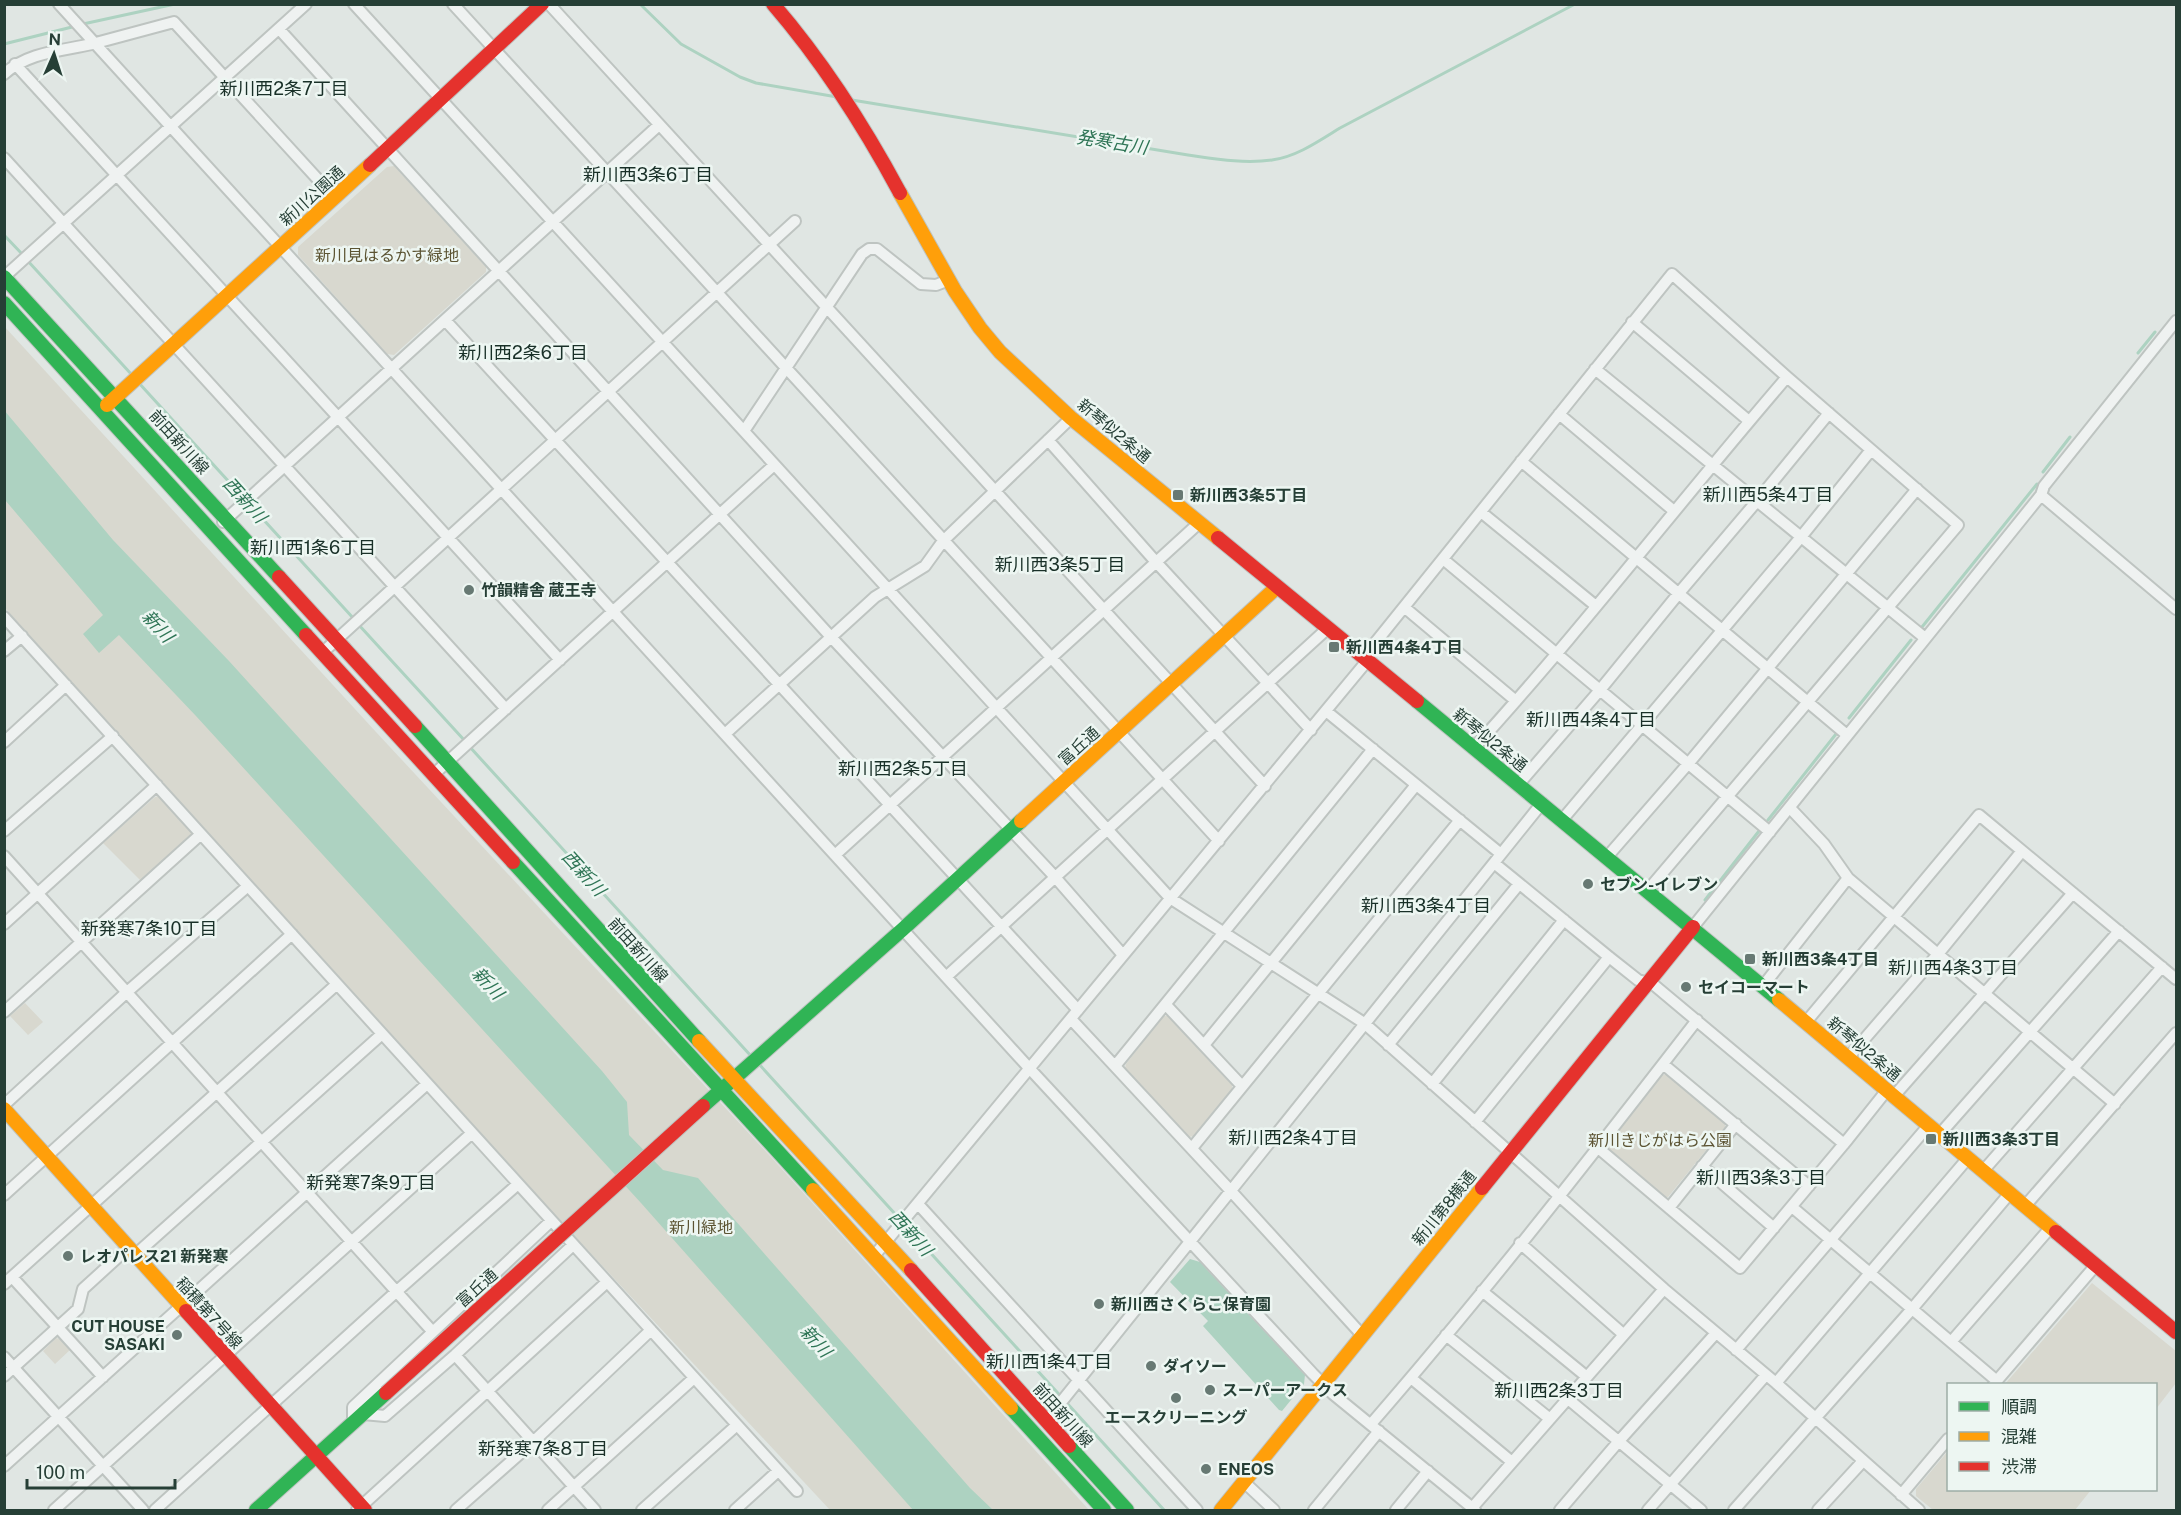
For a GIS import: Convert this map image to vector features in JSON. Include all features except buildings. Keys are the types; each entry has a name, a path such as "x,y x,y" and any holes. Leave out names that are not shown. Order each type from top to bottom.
{"street":[{"path":"59,4 1030,1069 1323,1384 1474,1509 1512,1462 1664,1289"},
{"path":"4,277 306,4"},
{"path":"354,4 1170,898 1364,1023 1664,1289 1776,1383 1901,1495 1912,1508"},
{"path":"453,4 1219,841"},
{"name":"新川公園通","path":"102,409 388,149 542,4"},
{"path":"549,4 1265,786"},
{"name":"新琴似2条通","path":"773,4 838,86 949,280 981,330 1021,373 1071,418 1693,927 2176,1332"},
{"path":"4,74 15,64 35,55 174,22 334,197"},
{"path":"279,29 831,637 944,756 1124,955"},
{"path":"15,64 560,660"},
{"path":"212,531 659,125"},
{"path":"4,158 506,709"},
{"path":"322,652 795,221"},
{"path":"744,431 862,254 869,249 877,249 921,284 936,285 949,280"},
{"path":"874,1256 1311,730 1404,607 1672,274 1958,525 1648,890"},
{"name":"前田新川線","path":"4,277 448,762 642,980 886,1242 1127,1510"},
{"name":"前田新川線","path":"4,303 1104,1510"},
{"path":"445,320 1078,1010"},
{"path":"1693,927 2041,495 2044,486 2176,321"},
{"path":"1632,322 1749,421"},
{"path":"1595,369 1925,638"},
{"path":"1474,748 1557,654 1712,464 1787,377"},
{"path":"1518,785 1600,690 1829,413"},
{"path":"1559,414 1674,511"},
{"path":"725,734 887,588 925,566 943,541 1071,418"},
{"path":"1048,440 1156,562 1311,730"},
{"path":"1562,820 1801,537 1871,450"},
{"path":"1521,461 1846,735"},
{"path":"433,775 774,465"},
{"path":"1607,857 1688,764 1917,489"},
{"path":"2041,495 2176,609"},
{"path":"1481,512 1596,606"},
{"path":"835,855 1199,523"},
{"path":"1443,559 1770,832"},
{"name":"富丘通","path":"256,1510 721,1089 903,930 1277,587"},
{"path":"1404,607 1516,701"},
{"path":"4,617 797,1491"},
{"path":"946,977 1328,628"},
{"path":"4,651 22,636"},
{"path":"4,742 66,685"},
{"path":"1326,711 1502,854"},
{"path":"4,831 113,736"},
{"path":"1115,1066 1373,749"},
{"path":"1204,1045 1416,784"},
{"path":"4,924 157,785"},
{"path":"1046,1421 1542,803"},
{"path":"1790,808 1824,844 1848,878 2115,1104"},
{"path":"1806,1022 1979,815 2176,979"},
{"path":"1192,1148 1460,820"},
{"path":"4,1012 201,834"},
{"path":"1848,1058 1938,954 2022,851"},
{"path":"4,856 432,1331"},
{"path":"1494,863 1638,980 1654,986 1697,1020 1844,1144"},
{"path":"1763,986 1848,878"},
{"path":"1388,1045 1519,884"},
{"path":"4,1107 127,992 248,886"},
{"path":"1597,1147 1740,1268 1844,1144 2073,893"},
{"path":"1432,1084 1564,920"},
{"name":"新川第8横通","path":"1221,1510 1693,927"},
{"path":"1736,1350 1832,1240 1935,1130 2031,1033 2119,931"},
{"path":"4,1195 292,934"},
{"path":"1475,1122 1609,957"},
{"path":"1983,1171 2162,967"},
{"path":"103,1377 58,1327 8,1281 337,984"},
{"path":"1166,1005 1242,1086"},
{"path":"1071,1019 1362,1335"},
{"path":"1314,1510 1411,1378 1697,1020"},
{"path":"2025,1206 2176,1033"},
{"path":"4,1376 78,1309 83,1289 262,1142 382,1034"},
{"path":"1663,1064 1809,1185"},
{"path":"4,1466 428,1084"},
{"name":"稲積第7号線","path":"4,1107 46,1158 272,1405 361,1509"},
{"path":"1669,1208 1736,1124"},
{"path":"54,1510 472,1133"},
{"path":"1776,1383 1968,1158"},
{"path":"1702,1166 1774,1228"},
{"path":"155,1510 518,1184"},
{"path":"1734,1510 1912,1309 2010,1193"},
{"path":"1792,1206 1996,1383 2096,1265"},
{"path":"916,1207 1075,1385 1197,1510"},
{"path":"551,1221 353,1407 358,1418 385,1416 455,1355 573,1245"},
{"path":"1951,1342 2050,1227"},
{"path":"1520,1243 1623,1334"},
{"path":"361,1509 487,1390 607,1282"},
{"path":"1482,1291 1587,1377"},
{"path":"456,1510 533,1442 651,1330"},
{"path":"1560,1510 1716,1333"},
{"path":"1446,1335 1550,1419"},
{"path":"455,1355 595,1510"},
{"path":"4,1357 143,1510"},
{"path":"1648,1510 1766,1375"},
{"path":"548,1510 694,1378"},
{"path":"1411,1378 1512,1462"},
{"path":"1568,1399 1701,1510"},
{"path":"642,1510 737,1425"},
{"path":"1901,1495 1947,1440"},
{"path":"1818,1510 1863,1461"},
{"path":"735,1510 778,1471"},
{"path":"1396,1510 1428,1471"},
{"path":"1244,1482 1274,1510"}],"green space":[{"name":"新川見はるかす緑地","path":"394,166 486,267 486,272 394,355 387,354 298,255 298,247 387,167"},
{"name":"新川緑地","path":"4,326 376,732 771,1157 1089,1510 830,1510 469,1123 5,608"},
{"path":"159,796 192,831 192,835 141,881 103,843 155,797"},
{"path":"25,1003 43,1022 28,1035 10,1016"},
{"path":"1163,1016 1168,1016 1232,1085 1232,1089 1194,1136 1189,1137 1125,1068"},
{"name":"新川きじがはら公園","path":"1666,1074 1725,1123 1725,1127 1668,1197 1664,1197 1614,1161 1607,1145 1611,1130"},
{"path":"2092,1283 2176,1351 2176,1383 2157,1408 2157,1383 2006,1383"},
{"path":"56,1338 60,1339 70,1350 55,1364 43,1351"},
{"path":"1947,1452 1947,1491 2090,1491 2075,1510 1933,1510 1916,1496 1916,1489"}],"water":[{"name":"新川","path":"4,410 113,540 229,661 602,1071 627,1102 629,1135 663,1170 698,1178 970,1488 993,1510 913,1510 641,1203 196,716 119,635 99,653 83,634 103,615 5,500"},
{"path":"1190,1259 1200,1262 1305,1375 1304,1384 1282,1411 1203,1326 1208,1321 1170,1282"}],"waterway":[{"name":"発寒古川","path":"83,24 175,4"},
{"name":"発寒古川","path":"640,4 681,44 740,77 756,83 837,97"},
{"name":"発寒古川","path":"852,100 1209,158 1240,161 1272,160 1290,156 1307,148 1340,128 1575,4"},
{"name":"発寒古川","path":"4,44 76,26"},
{"name":"西新川","path":"4,235 23,255"},
{"name":"西新川","path":"27,260 132,375"},
{"path":"2138,353 2155,332"},
{"name":"西新川","path":"138,382 354,619"},
{"path":"2043,472 2070,437"},
{"path":"1922,627 2037,484"},
{"name":"西新川","path":"358,624 465,741"},
{"path":"1849,718 1911,640"},
{"path":"1768,820 1836,734"},
{"name":"西新川","path":"469,746 751,1056"},
{"path":"1705,900 1759,831"},
{"name":"西新川","path":"758,1063 1164,1510"}],"traffic: fast":[{"path":"4,277 279,577"},
{"path":"4,303 306,635"},
{"path":"1417,701 1779,1000"},
{"path":"415,726 699,1041"},
{"path":"703,1106 1021,821"},
{"path":"513,862 813,1190"},
{"path":"256,1510 386,1393"},
{"path":"1011,1408 1104,1510"},
{"path":"1069,1446 1127,1510"}],"traffic: slow":[{"path":"107,405 370,165"},
{"path":"900,193 955,291 980,328 1000,352 1071,418 1218,538"},
{"path":"1021,821 1277,587"},
{"path":"1779,1000 2056,1232"},
{"path":"699,1041 911,1270"},
{"path":"4,1109 186,1311"},
{"path":"1221,1510 1482,1188"},
{"path":"813,1190 1011,1408"}],"traffic: jam":[{"path":"370,165 542,4"},
{"path":"773,4 842,95 900,193"},
{"path":"1218,538 1417,701"},
{"path":"279,577 415,726"},
{"path":"306,635 513,862"},
{"path":"1482,1188 1693,927"},
{"path":"386,1393 703,1106"},
{"path":"2056,1232 2176,1332"},
{"path":"911,1270 1069,1446"},
{"path":"186,1311 365,1510"}],"place":[{"name":"新川西3条5丁目","path":"1178,495"},
{"name":"竹韻精舎 蔵王寺","path":"469,590"},
{"name":"新川西4条4丁目","path":"1334,647"},
{"name":"セブン-イレブン","path":"1588,884"},
{"name":"新川西3条4丁目","path":"1750,959"},
{"name":"セイコーマート","path":"1686,987"},
{"name":"新川西3条3丁目","path":"1931,1139"},
{"name":"レオパレス21 新発寒","path":"68,1256"},
{"name":"新川西さくらこ保育園","path":"1099,1304"},
{"name":"CUT HOUSE SASAKI","path":"177,1335"},
{"name":"ダイソー","path":"1151,1366"},
{"name":"スーパーアークス","path":"1210,1390"},
{"name":"エースクリーニング","path":"1176,1398"},
{"name":"ENEOS","path":"1206,1469"}],"district":[{"name":"新川西2条7丁目","path":"284,88"},
{"name":"新川西3条6丁目","path":"648,174"},
{"name":"新川西2条6丁目","path":"523,352"},
{"name":"新川西5条4丁目","path":"1768,494"},
{"name":"新川西1条6丁目","path":"313,547"},
{"name":"新川西3条5丁目","path":"1060,564"},
{"name":"新川西4条4丁目","path":"1591,719"},
{"name":"新川西2条5丁目","path":"903,768"},
{"name":"新川西3条4丁目","path":"1426,905"},
{"name":"新発寒7条10丁目","path":"149,928"},
{"name":"新川西4条3丁目","path":"1953,967"},
{"name":"新川西2条4丁目","path":"1293,1137"},
{"name":"新川西3条3丁目","path":"1761,1177"},
{"name":"新発寒7条9丁目","path":"371,1182"},
{"name":"新川西1条4丁目","path":"1049,1361"},
{"name":"新川西2条3丁目","path":"1559,1390"},
{"name":"新発寒7条8丁目","path":"543,1448"}]}
